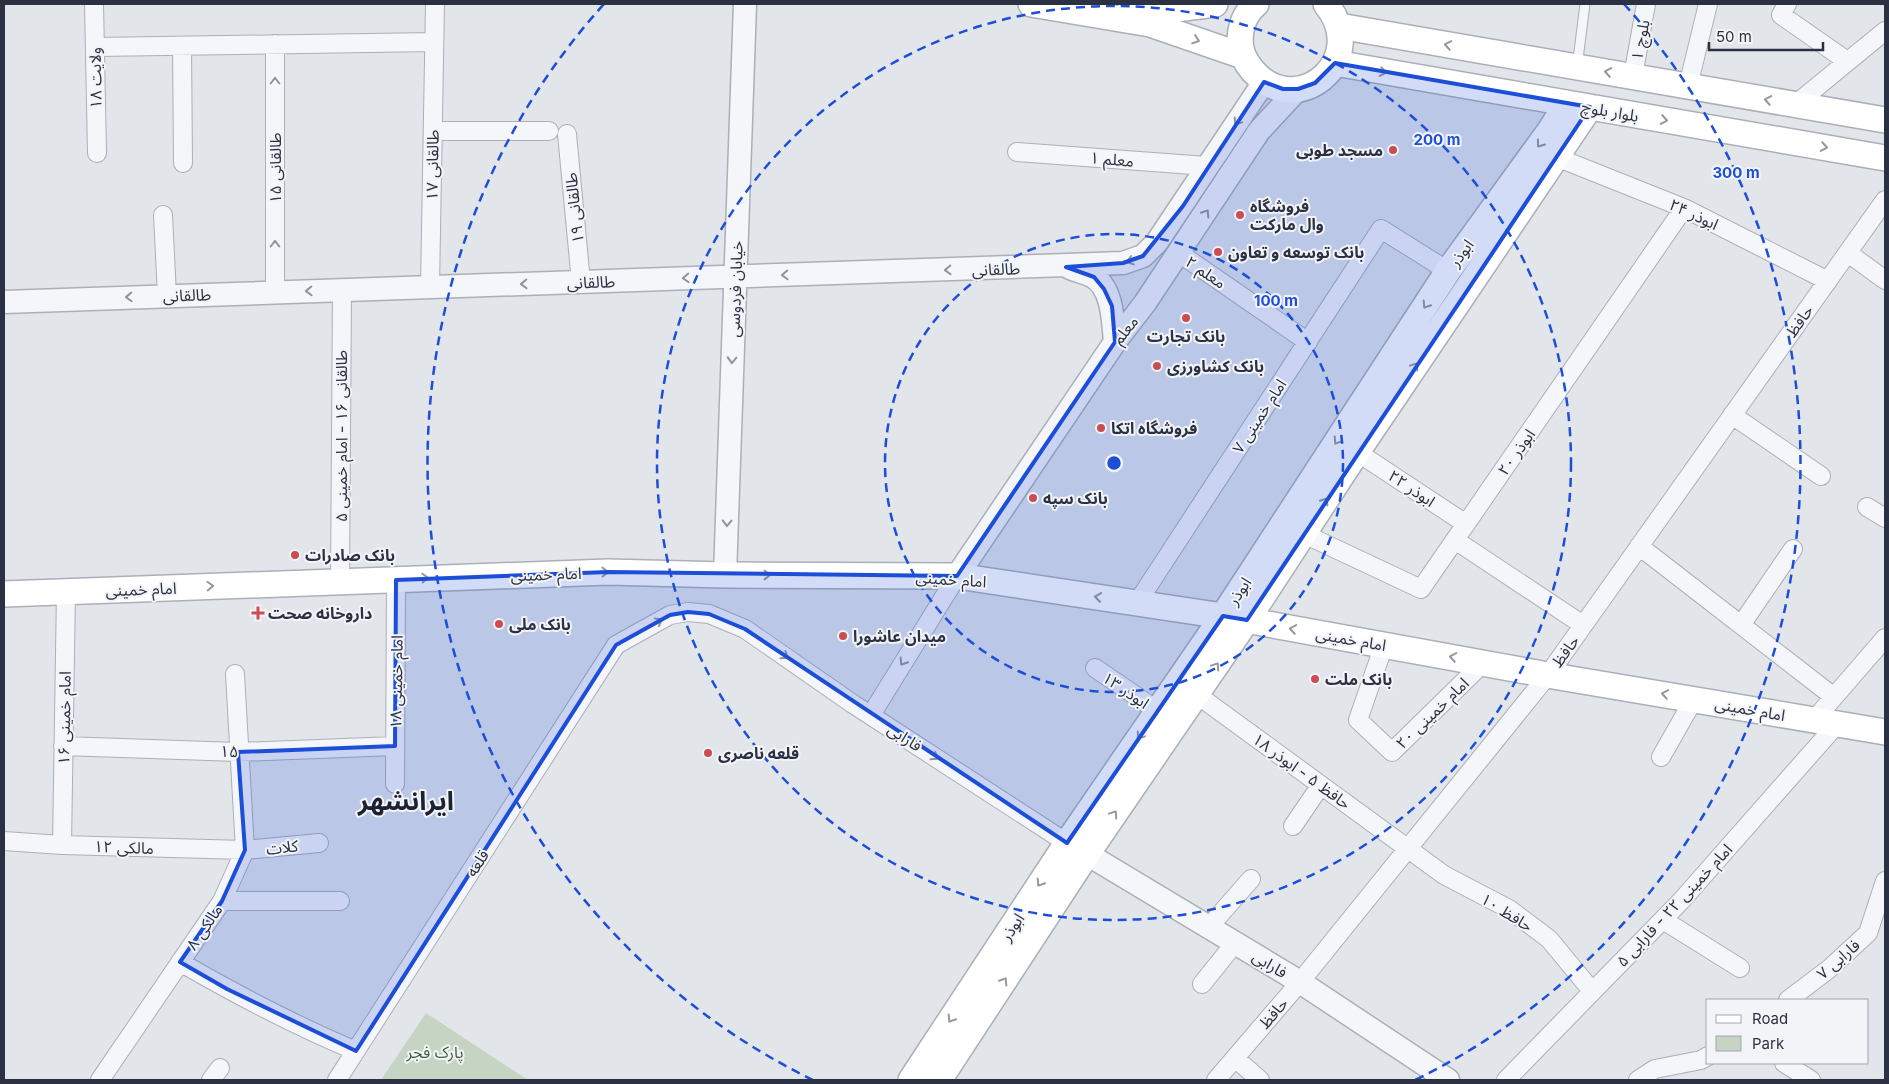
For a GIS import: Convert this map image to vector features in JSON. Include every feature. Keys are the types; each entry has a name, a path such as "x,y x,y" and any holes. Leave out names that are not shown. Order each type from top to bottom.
{"main road":[{"path":"1031,4 1157,13 1215,4"},
{"path":"1114,4 1157,13 1243,56"},
{"path":"1256,4 1250,10 1242,26 1240,42 1243,56 1250,69 1264,82 1283,89 1298,89 1315,83 1328,74 1340,50 1335,12 1577,67 1885,120"},
{"name":"بلوار بلوچ","path":"1335,63 1884,160"},
{"name":"ابوذر","path":"911,1080 1077,849 1196,694 1247,620 1556,157 1579,105"},
{"name":"ابوذر","path":"939,1080 1158,711 1223,616 1448,271 1551,129 1579,105"},
{"name":"امام خمینی","path":"4,594 608,572 725,575 957,576 1247,620 1483,663 1885,732"}],"street":[{"name":"ولایت ۱۸","path":"94,4 97,153"},
{"name":"طالقانی ۱۷","path":"430,287 435,4"},
{"name":"خیابان فردوسی","path":"725,575 745,4"},
{"name":"بلوچ ۱","path":"1633,76 1646,4"},
{"path":"1688,86 1708,4"},
{"path":"1787,4 1781,15 1847,61"},
{"path":"1796,104 1885,31"},
{"path":"95,47 434,42"},
{"name":"طالقانی ۱۵","path":"275,44 275,292"},
{"path":"182,46 183,163"},
{"path":"1207,166 1264,82"},
{"name":"معلم","path":"957,576 1115,342 1145,304 1260,131 1298,89"},
{"path":"433,131 549,130"},
{"name":"طالقانی ۱۹","path":"567,134 581,282"},
{"name":"معلم ۱","path":"1017,152 1207,166"},
{"name":"ابوذر ۲۴","path":"1556,157 1684,208 1828,281"},
{"name":"طالقانی","path":"4,302 1124,264 1143,256 1166,230 1207,166"},
{"name":"حافظ","path":"1216,1080 1300,982 1548,674 1885,200"},
{"name":"ابوذر ۲۰","path":"1304,534 1421,589 1684,208"},
{"path":"163,215 167,296"},
{"name":"امام خمینی ۷","path":"1137,603 1381,229 1448,271"},
{"path":"1848,253 1885,280"},
{"name":"معلم ۲","path":"1179,254 1308,342"},
{"path":"1066,266 1094,277 1104,289 1112,306 1115,342"},
{"name":"طالقانی ۱۶ - امام خمینی ۵","path":"340,581 342,290"},
{"path":"1732,415 1821,476"},
{"name":"ابوذر ۲۲","path":"1358,452 1466,524"},
{"path":"1867,507 1885,518"},
{"path":"1455,540 1583,625"},
{"path":"1640,546 1834,697"},
{"path":"1741,625 1793,549"},
{"path":"871,715 957,576"},
{"name":"امام خمینی ۱۸","path":"395,784 396,580"},
{"name":"امام خمینی ۱۶","path":"62,845 66,591"},
{"name":"فارابی","path":"616,645 670,615 688,612 709,614 745,629 871,715 1077,849 1300,982 1442,1079"},
{"name":"امام خمینی ۲۲ - فارابی ۵","path":"1506,1080 1681,901 1826,722 1834,697 1885,638"},
{"name":"قلعه","path":"337,1080 616,645"},
{"name":"امام خمینی ۲۰","path":"1384,645 1358,720 1392,752 1483,663"},
{"name":"ابوذر ۱۳","path":"1095,668 1158,711"},
{"name":"مالکی ۸","path":"100,1080 222,901 245,850 235,674"},
{"name":"حافظ ۵ - ابوذر ۱۸","path":"1196,694 1409,847"},
{"path":"1661,757 1694,699"},
{"name":"۱۵","path":"63,746 238,752 395,746"},
{"path":"1293,826 1321,785"},
{"name":"مالکی ۱۲","path":"4,841 62,845 245,850"},
{"name":"کلات","path":"245,850 319,843"},
{"name":"حافظ ۱۰","path":"1409,847 1444,875 1508,910 1549,939 1592,991"},
{"path":"1209,927 1251,879"},
{"name":"فارابی ۷","path":"1789,999 1829,969 1868,933 1885,881"},
{"path":"222,901 340,901"},
{"path":"1663,920 1740,968"},
{"path":"1202,984 1235,944"},
{"path":"180,962 319,1035 356,1051"},
{"path":"1638,1080 1655,1069 1701,1060 1706,1057"},
{"path":"1235,1058 1260,1080"},
{"path":"1786,1064 1811,1080"}],"lane":[{"path":"1577,67 1585,4"}],"highlighted area":[{"path":"1335,63 1590,107 1247,620 1223,616 1067,843 745,629 709,614 688,612 670,615 616,645 356,1051 227,989 180,962 222,901 245,850 238,752 395,746 396,580 608,572 957,576 1115,342 1112,306 1104,289 1094,277 1066,267 1123,263 1143,256 1183,206 1264,82 1283,89 1298,89 1315,83"}],"green space":[{"name":"پارک فجر","path":"426,1013 528,1080 381,1080"}],"place":[{"name":"مسجد طوبی","path":"1393,150"},
{"name":"فروشگاه وال مارکت","path":"1240,215"},
{"name":"بانک توسعه و تعاون","path":"1218,252"},
{"name":"بانک تجارت","path":"1186,318"},
{"name":"بانک کشاورزی","path":"1157,366"},
{"name":"فروشگاه اتکا","path":"1101,428"},
{"name":"بانک سپه","path":"1033,498"},
{"name":"بانک صادرات","path":"295,555"},
{"name":"داروخانه صحت","path":"258,613"},
{"name":"بانک ملی","path":"499,624"},
{"name":"میدان عاشورا","path":"843,636"},
{"name":"بانک ملت","path":"1315,679"},
{"name":"قلعه ناصری","path":"708,753"}],"district":[{"name":"ایرانشهر","path":"406,801"}]}
